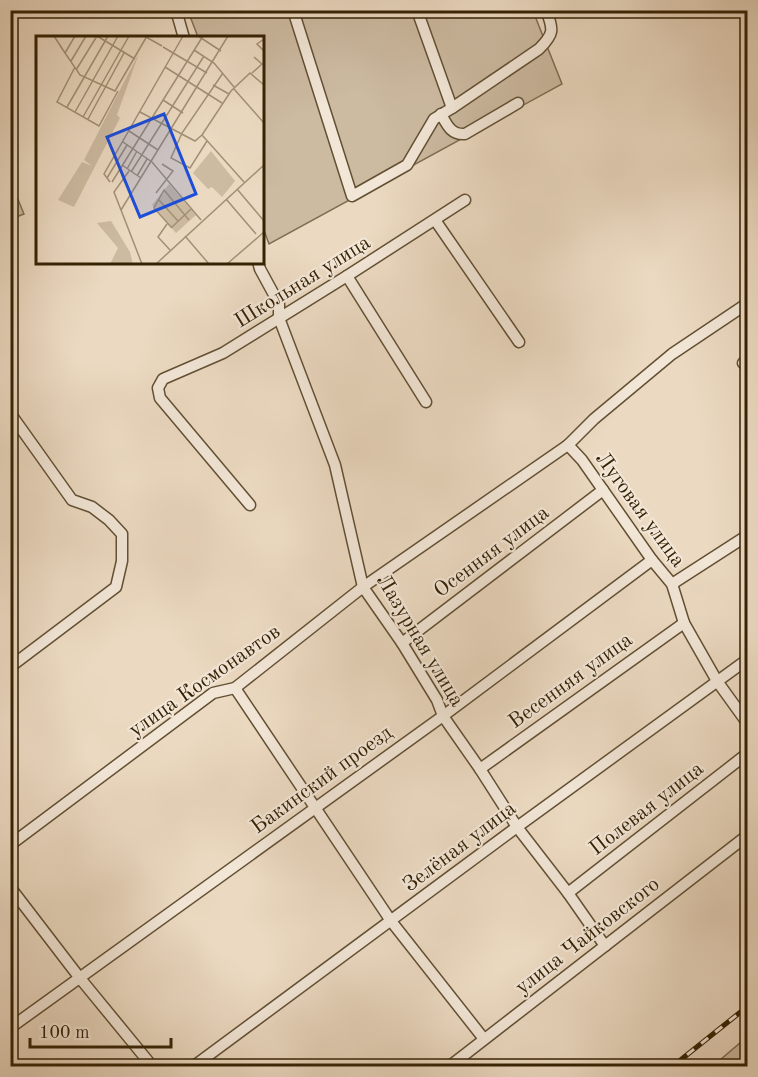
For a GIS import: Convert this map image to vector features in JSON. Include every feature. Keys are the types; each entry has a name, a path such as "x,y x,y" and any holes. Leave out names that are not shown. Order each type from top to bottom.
{"street":[{"path":"176,10 183,36"},
{"path":"293,10 352,196 407,165 434,119 540,49 550,38 552,24 546,10"},
{"path":"417,10 452,108"},
{"path":"441,114 452,131 458,135 465,134 518,103"},
{"name":"Школьная улица","path":"250,505 160,398 158,388 163,379 223,353 465,200"},
{"path":"435,220 519,342"},
{"name":"Лазурная улица","path":"259,264 279,304 279,318 334,465 363,587 402,643 437,700 443,716 517,827 605,946"},
{"path":"347,276 426,402"},
{"name":"улица Космонавтов","path":"10,845 213,693 235,688 363,587 568,445 594,419 672,354 747,303"},
{"path":"10,413 72,500 92,507 110,519 122,534 122,561 116,587 10,667"},
{"name":"Луговая улица","path":"568,445 582,460 672,585 684,623 717,681 747,724"},
{"name":"Осенняя улица","path":"402,643 603,490"},
{"path":"672,585 747,535"},
{"name":"Бакинский проезд","path":"10,1028 443,716 652,560"},
{"name":"Весенняя улица","path":"480,769 684,623"},
{"name":"Зелёная улица","path":"194,1066 747,658"},
{"path":"235,688 391,921 484,1039"},
{"name":"Полевая улица","path":"568,893 747,753"},
{"name":"улица Чайковского","path":"450,1066 747,835"},
{"path":"10,887 152,1066"}],"shaded area":[{"path":"188,11 533,11 562,84 269,244 264,230 264,36 198,36"},
{"path":"10,180 24,214 11,219 10,219"},
{"path":"747,1037 747,1066 713,1066"}],"railway":[{"path":"673,1066 748,1006"}]}
